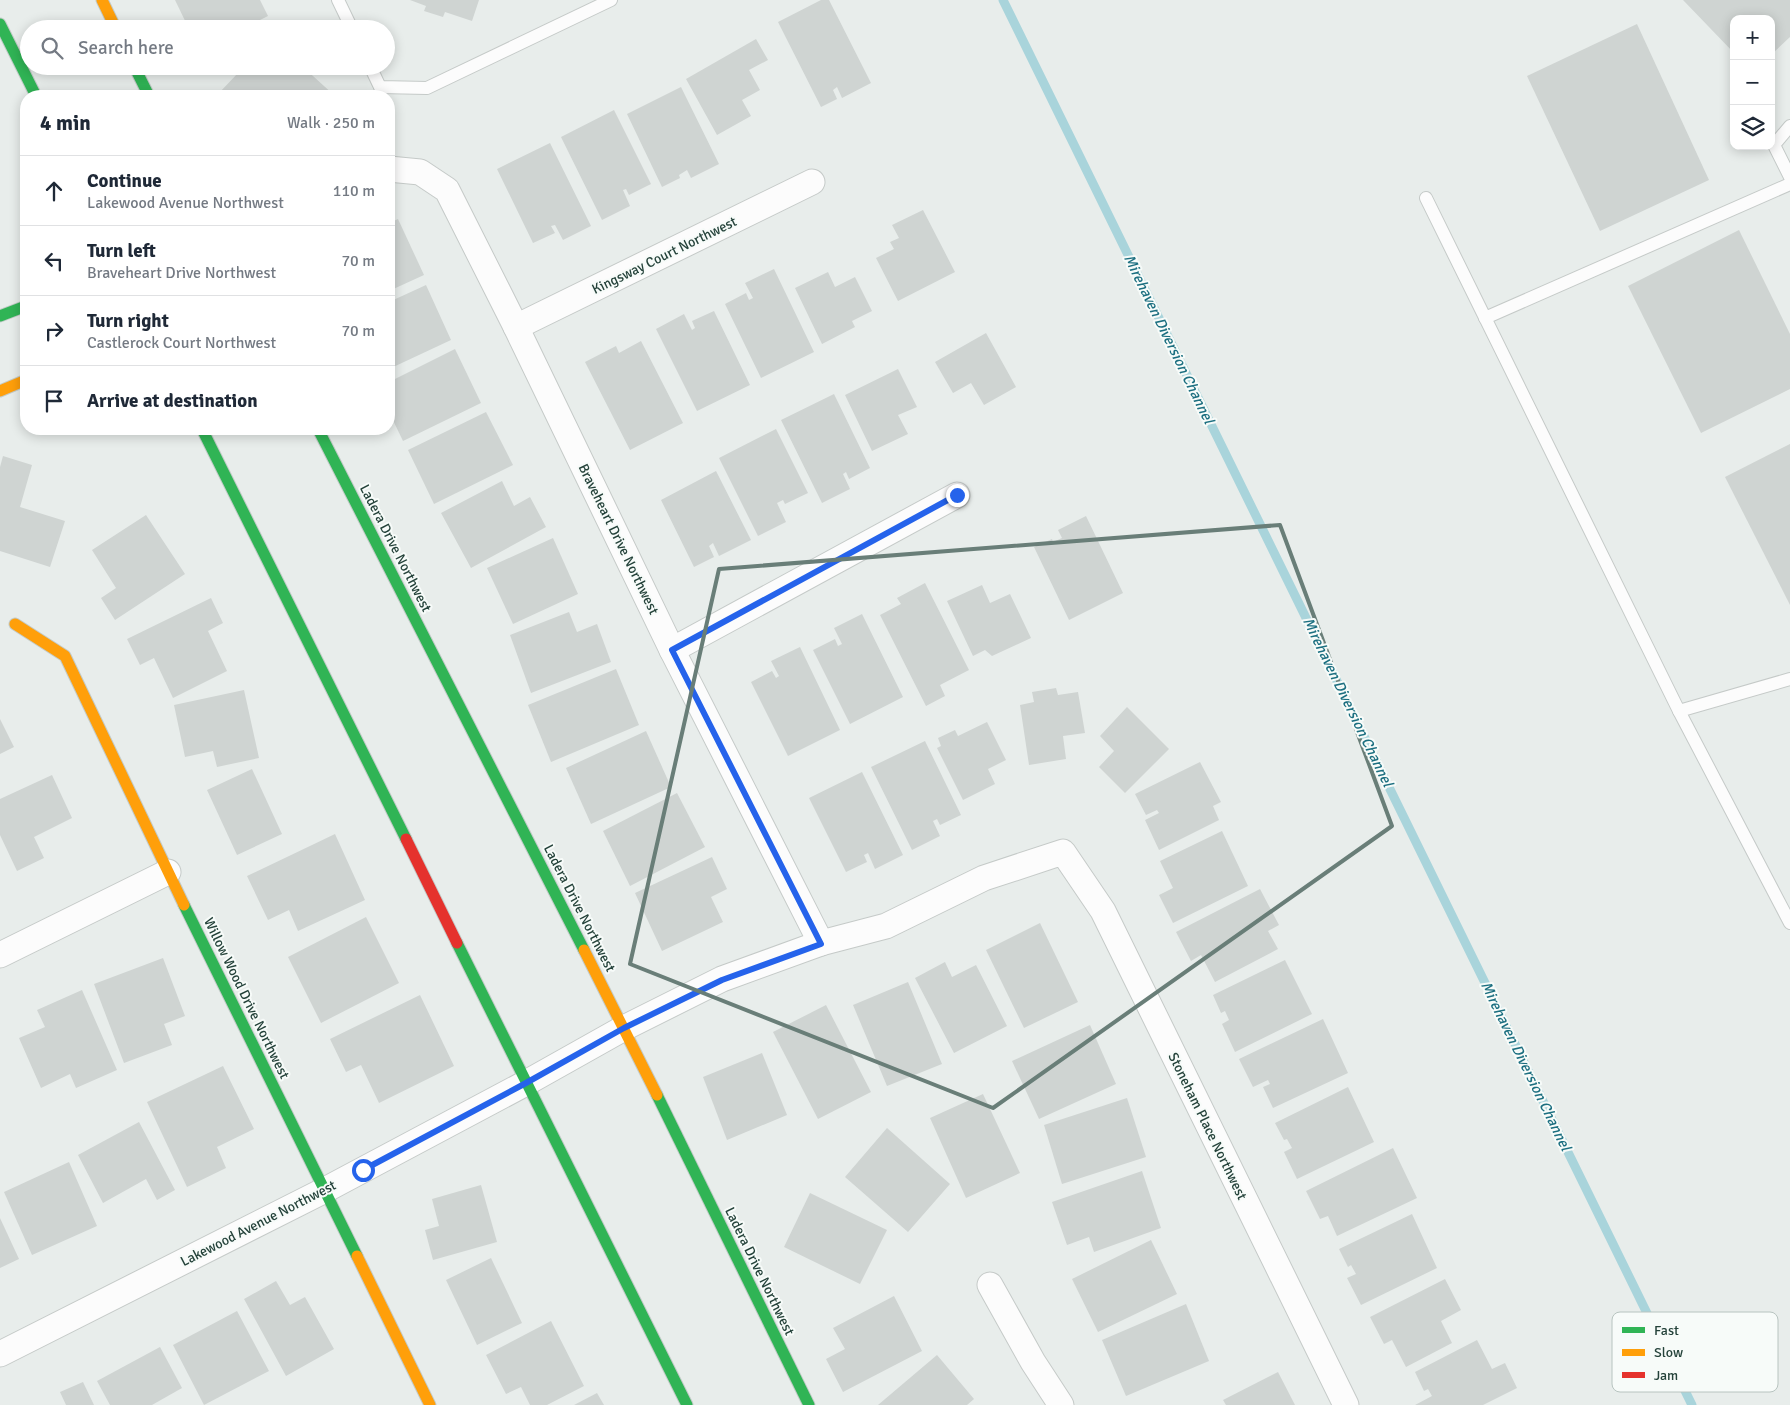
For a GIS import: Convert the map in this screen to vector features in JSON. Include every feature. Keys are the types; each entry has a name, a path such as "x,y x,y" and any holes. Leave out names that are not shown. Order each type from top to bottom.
{"main road":[{"path":"102,0 112,20"},
{"path":"0,24 20,64"},
{"path":"26,75 33,90"},
{"path":"138,75 146,90"},
{"path":"0,316 20,308"},
{"path":"0,391 20,383"},
{"path":"205,435 687,1405"},
{"name":"Ladera Drive Northwest","path":"321,435 624,1028 809,1405"},
{"name":"Willow Wood Drive Northwest","path":"7,625 65,656 168,872 430,1405"}],"street":[{"name":"Braveheart Drive Northwest","path":"395,170 420,172 446,190 516,327 672,650 821,944"},
{"name":"Kingsway Court Northwest","path":"516,327 812,182"},
{"path":"672,650 957,495"},
{"name":"Lakewood Avenue Northwest","path":"0,1354 325,1190 526,1083 624,1028 722,980 821,944 886,926 984,878 1063,852"},
{"name":"Stoneham Place Northwest","path":"1063,852 1102,912 1346,1405"},
{"path":"0,954 168,872"},
{"path":"990,1285 1033,1362 1061,1405"}],"lane":[{"path":"338,0 348,20"},
{"path":"374,75 380,87 427,88 611,0"},
{"path":"1790,126 1774,144 1790,177"},
{"path":"1485,318 1790,184"},
{"path":"1426,198 1679,711 1790,923"},
{"path":"1679,711 1790,678"}],"highlighted area":[{"path":"1280,525 1392,826 993,1108 630,964 719,569"}],"building":[{"path":"175,0 260,0 268,16 260,20 185,20"},
{"path":"410,0 479,0 472,21 445,12 443,17 424,11 426,6"},
{"path":"821,0 829,0 871,83 842,98 837,87 833,90 837,99 821,107 778,22"},
{"path":"1683,0 1790,0 1790,37 1775,51 1775,15 1730,15 1730,49"},
{"path":"1637,24 1709,180 1600,231 1527,76"},
{"path":"756,39 768,60 749,70 760,90 742,100 751,116 717,135 686,79"},
{"path":"236,75 312,75 328,90 222,90"},
{"path":"681,87 719,164 691,178 687,170 679,175 680,178 662,187 627,114"},
{"path":"614,110 651,184 629,195 626,189 623,190 630,206 602,220 561,137"},
{"path":"550,143 591,226 563,240 555,225 551,226 555,233 533,243 497,169"},
{"path":"923,210 955,272 898,301 876,258 894,249 890,242 899,238 892,225"},
{"path":"398,219 424,275 395,288 395,220"},
{"path":"1739,230 1790,334 1790,389 1701,433 1628,286"},
{"path":"774,269 814,352 761,378 725,304 746,293 749,300 753,298 745,283"},
{"path":"828,272 835,287 855,277 872,311 852,321 855,327 822,344 795,288"},
{"path":"426,285 451,340 395,366 395,299"},
{"path":"714,311 750,385 697,411 656,329 684,314 692,330 695,328 692,321"},
{"path":"986,333 1016,387 984,405 971,383 953,393 935,362"},
{"path":"641,341 683,423 630,450 585,362 616,346 619,353"},
{"path":"455,349 481,403 403,441 395,424 395,379"},
{"path":"898,369 917,407 898,415 908,434 872,451 845,395"},
{"path":"834,394 870,468 849,479 846,472 843,474 850,489 822,503 781,420"},
{"path":"486,412 513,465 434,504 408,450"},
{"path":"776,429 808,493 785,504 783,500 777,503 786,522 758,536 719,458"},
{"path":"1790,444 1790,605 1725,477"},
{"path":"3,456 32,465 20,507 65,521 50,567 0,551 0,467"},
{"path":"716,471 751,540 719,556 713,543 709,546 714,557 694,567 661,500"},
{"path":"502,481 514,506 530,497 546,527 471,568 441,513"},
{"path":"146,515 185,574 115,620 101,598 116,588 92,550"},
{"path":"1086,516 1123,593 1069,620 1034,547 1052,539 1053,542 1062,538 1058,530"},
{"path":"553,538 578,594 513,624 487,568"},
{"path":"925,583 969,670 940,685 945,696 926,706 880,615 901,604 897,598"},
{"path":"982,585 990,603 1010,594 1031,638 992,656 985,650 973,656 947,601"},
{"path":"211,598 223,623 208,631 227,671 173,698 154,658 140,665 127,639"},
{"path":"569,612 577,632 597,624 611,662 531,693 510,635"},
{"path":"862,614 903,697 850,724 813,650 835,639 838,646 842,644 834,628"},
{"path":"800,647 840,730 788,756 751,682 772,671 776,678 779,676 771,661"},
{"path":"616,669 639,725 551,762 528,705"},
{"path":"1056,688 1058,695 1078,692 1085,733 1063,736 1066,759 1029,765 1020,705 1034,702 1032,692"},
{"path":"244,690 259,758 217,767 213,751 185,757 174,705"},
{"path":"1127,707 1169,749 1125,793 1099,767 1114,751 1100,736"},
{"path":"0,719 14,747 0,754"},
{"path":"987,722 1006,760 988,769 995,784 963,800 937,748 941,746 938,738 955,730 958,736"},
{"path":"646,731 671,787 591,824 566,768"},
{"path":"925,741 961,815 940,825 937,819 933,821 940,836 912,850 871,767"},
{"path":"1200,762 1221,802 1213,806 1219,820 1159,850 1145,820 1159,813 1157,810 1146,815 1135,794"},
{"path":"252,769 282,834 237,855 207,790"},
{"path":"862,772 903,855 875,869 868,853 864,855 867,862 846,872 809,798"},
{"path":"52,775 72,818 34,837 44,858 17,871 0,835 0,799"},
{"path":"677,793 705,847 630,886 603,831"},
{"path":"1222,831 1248,886 1173,923 1159,895 1173,888 1160,861"},
{"path":"335,834 365,900 298,931 289,910 268,920 247,876"},
{"path":"712,857 727,889 711,897 723,922 662,951 635,893"},
{"path":"1260,889 1279,925 1268,931 1278,949 1215,982 1201,955 1191,961 1176,932"},
{"path":"366,917 399,983 321,1023 288,957"},
{"path":"1040,923 1078,1002 1024,1028 986,950"},
{"path":"163,958 185,1016 164,1024 172,1045 124,1063 94,984"},
{"path":"1285,960 1312,1014 1235,1052 1222,1024 1229,1020 1225,1011 1221,1013 1213,995"},
{"path":"945,962 952,977 976,965 1007,1026 954,1053 915,978"},
{"path":"908,982 942,1064 887,1086 853,1005"},
{"path":"82,990 117,1070 76,1088 70,1074 41,1088 19,1038 45,1027 37,1010"},
{"path":"420,995 454,1066 379,1103 361,1065 346,1072 330,1039"},
{"path":"826,1005 871,1092 818,1119 773,1032"},
{"path":"1323,1019 1348,1073 1273,1108 1263,1087 1270,1084 1268,1080 1253,1087 1239,1059"},
{"path":"1090,1025 1116,1084 1039,1119 1012,1061"},
{"path":"762,1053 787,1115 727,1140 703,1077"},
{"path":"223,1066 254,1129 217,1147 226,1168 187,1187 147,1102"},
{"path":"1348,1087 1374,1142 1297,1179 1284,1152 1292,1148 1287,1139 1284,1140 1275,1123"},
{"path":"983,1094 1020,1173 966,1198 930,1118"},
{"path":"1127,1098 1146,1157 1062,1184 1044,1125"},
{"path":"139,1122 175,1190 157,1200 146,1179 103,1203 78,1155"},
{"path":"887,1128 950,1184 908,1232 845,1177"},
{"path":"1393,1148 1417,1198 1337,1236 1328,1216 1320,1219 1306,1191"},
{"path":"69,1162 97,1226 32,1255 4,1192"},
{"path":"1142,1171 1161,1228 1094,1252 1089,1237 1067,1245 1052,1202"},
{"path":"481,1185 497,1242 433,1260 425,1230 439,1226 432,1199"},
{"path":"810,1193 887,1230 860,1284 784,1247"},
{"path":"1412,1214 1437,1268 1361,1305 1347,1278 1356,1274 1351,1265 1348,1267 1339,1249"},
{"path":"0,1218 19,1259 0,1268"},
{"path":"1151,1240 1177,1294 1098,1332 1072,1279"},
{"path":"491,1258 522,1323 477,1345 446,1280"},
{"path":"1445,1279 1461,1310 1441,1321 1452,1343 1406,1367 1392,1340 1384,1344 1370,1317"},
{"path":"276,1281 290,1305 305,1297 334,1349 286,1376 244,1299"},
{"path":"894,1296 922,1351 843,1392 826,1359 845,1349 833,1328"},
{"path":"1186,1304 1209,1361 1126,1396 1102,1340"},
{"path":"237,1311 269,1371 204,1405 173,1345"},
{"path":"551,1321 584,1386 547,1405 530,1405 521,1387 506,1394 486,1355"},
{"path":"1477,1340 1492,1369 1505,1363 1517,1388 1483,1405 1415,1405 1432,1396 1428,1389 1424,1391 1415,1372"},
{"path":"160,1347 182,1388 152,1405 110,1405 97,1381"},
{"path":"937,1355 974,1399 967,1405 878,1405"},
{"path":"1278,1372 1295,1405 1226,1405 1223,1400"},
{"path":"83,1382 94,1405 66,1405 60,1392"},
{"path":"597,1393 604,1405 574,1405"}],"waterway":[{"name":"Mirehaven Diversion Channel","path":"1003,0 1646,1312"},
{"name":"Mirehaven Diversion Channel","path":"1686,1392 1692,1405"}],"traffic: fast":[{"path":"0,24 20,64"},
{"path":"26,75 33,90"},
{"path":"138,75 146,90"},
{"path":"0,316 20,308"},
{"path":"205,435 406,839"},
{"path":"321,435 584,950"},
{"path":"184,905 357,1256"},
{"path":"457,943 687,1405"},
{"path":"657,1095 809,1405"}],"traffic: slow":[{"path":"102,0 112,20"},
{"path":"0,391 20,383"},
{"path":"15,624 65,656 184,905"},
{"path":"584,950 657,1095"},
{"path":"357,1256 430,1405"}],"traffic: jam":[{"path":"406,839 457,943"}],"route":[{"path":"363,1170 624,1028 722,980 821,944 672,650 957,495"}]}
